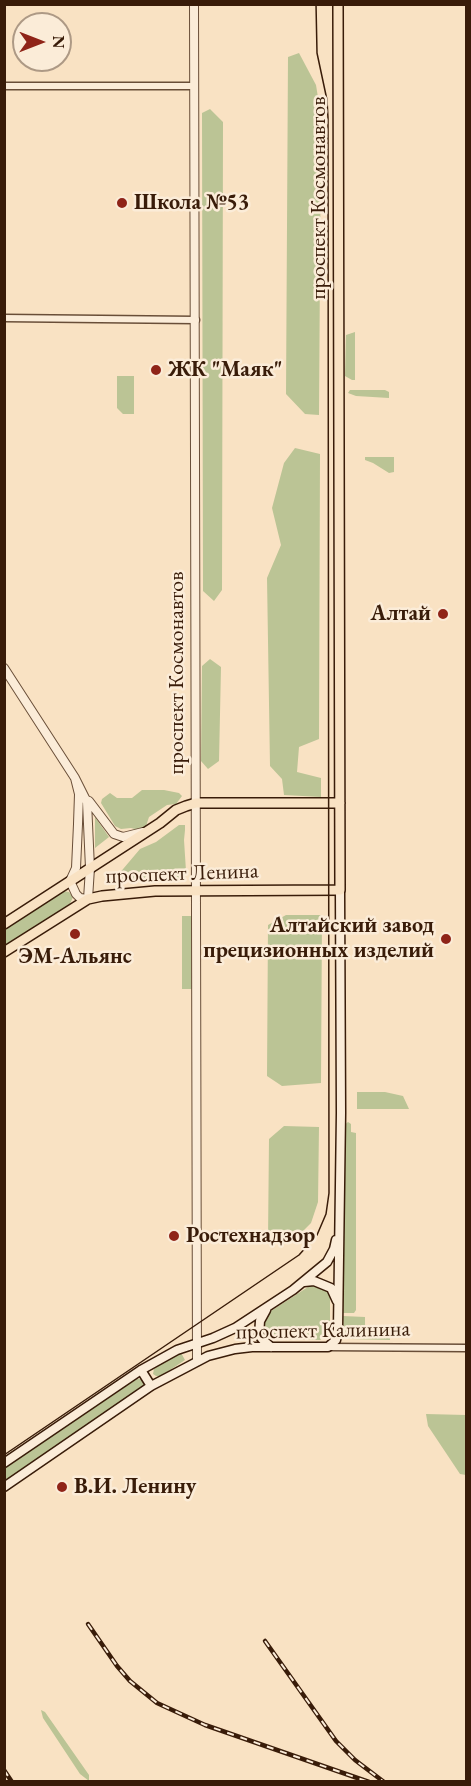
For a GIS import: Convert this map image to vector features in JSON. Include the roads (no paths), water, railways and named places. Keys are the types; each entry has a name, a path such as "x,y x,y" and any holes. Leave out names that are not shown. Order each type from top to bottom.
{"main road":[{"name":"проспект Космонавтов","path":"338,4 339,1219"},
{"name":"проспект Ленина","path":"4,924 148,831 176,810 196,803 340,803"},
{"name":"проспект Ленина","path":"4,952 88,899 115,894 340,890"},
{"path":"4,1463 141,1370 177,1350 225,1333 304,1282 327,1262 334,1249 339,1219"},
{"path":"328,1347 338,1335 339,1219"},
{"path":"304,1282 314,1281 332,1288 339,1304"},
{"path":"270,1305 263,1314 259,1328 263,1340 272,1347"},
{"name":"проспект Калинина","path":"4,1487 151,1386 213,1354 235,1348 328,1347"},
{"path":"141,1370 151,1386"}],"street":[{"name":"проспект Космонавтов","path":"194,4 197,1361"},
{"path":"4,86 194,86"},
{"path":"4,318 196,320"},
{"path":"4,668 104,824 114,834 123,837 148,831"},
{"path":"75,778 79,794 76,868 70,881 80,898 88,899 90,868 88,810 83,792"},
{"name":"проспект Калинина","path":"328,1347 466,1348"}],"tram line":[{"path":"4,1455 299,1255 317,1235 326,1214 329,1193 328,118 327,100 317,53 316,4"}],"railway":[{"path":"88,1624 130,1681 157,1703 205,1725 369,1782"},
{"path":"265,1641 336,1741 355,1760 384,1782"},
{"path":"4,1770 12,1782"}],"place":[{"name":"Школа №53","path":"122,203"},
{"name":"ЖК \"Маяк\"","path":"156,370"},
{"name":"Алтай","path":"443,614"},
{"name":"ЭМ-Альянс","path":"75,934"},
{"name":"Алтайский завод прецизионных изделий","path":"446,939"},
{"name":"Ростехнадзор","path":"174,1236"},
{"name":"В.И. Ленину","path":"62,1487"}]}
